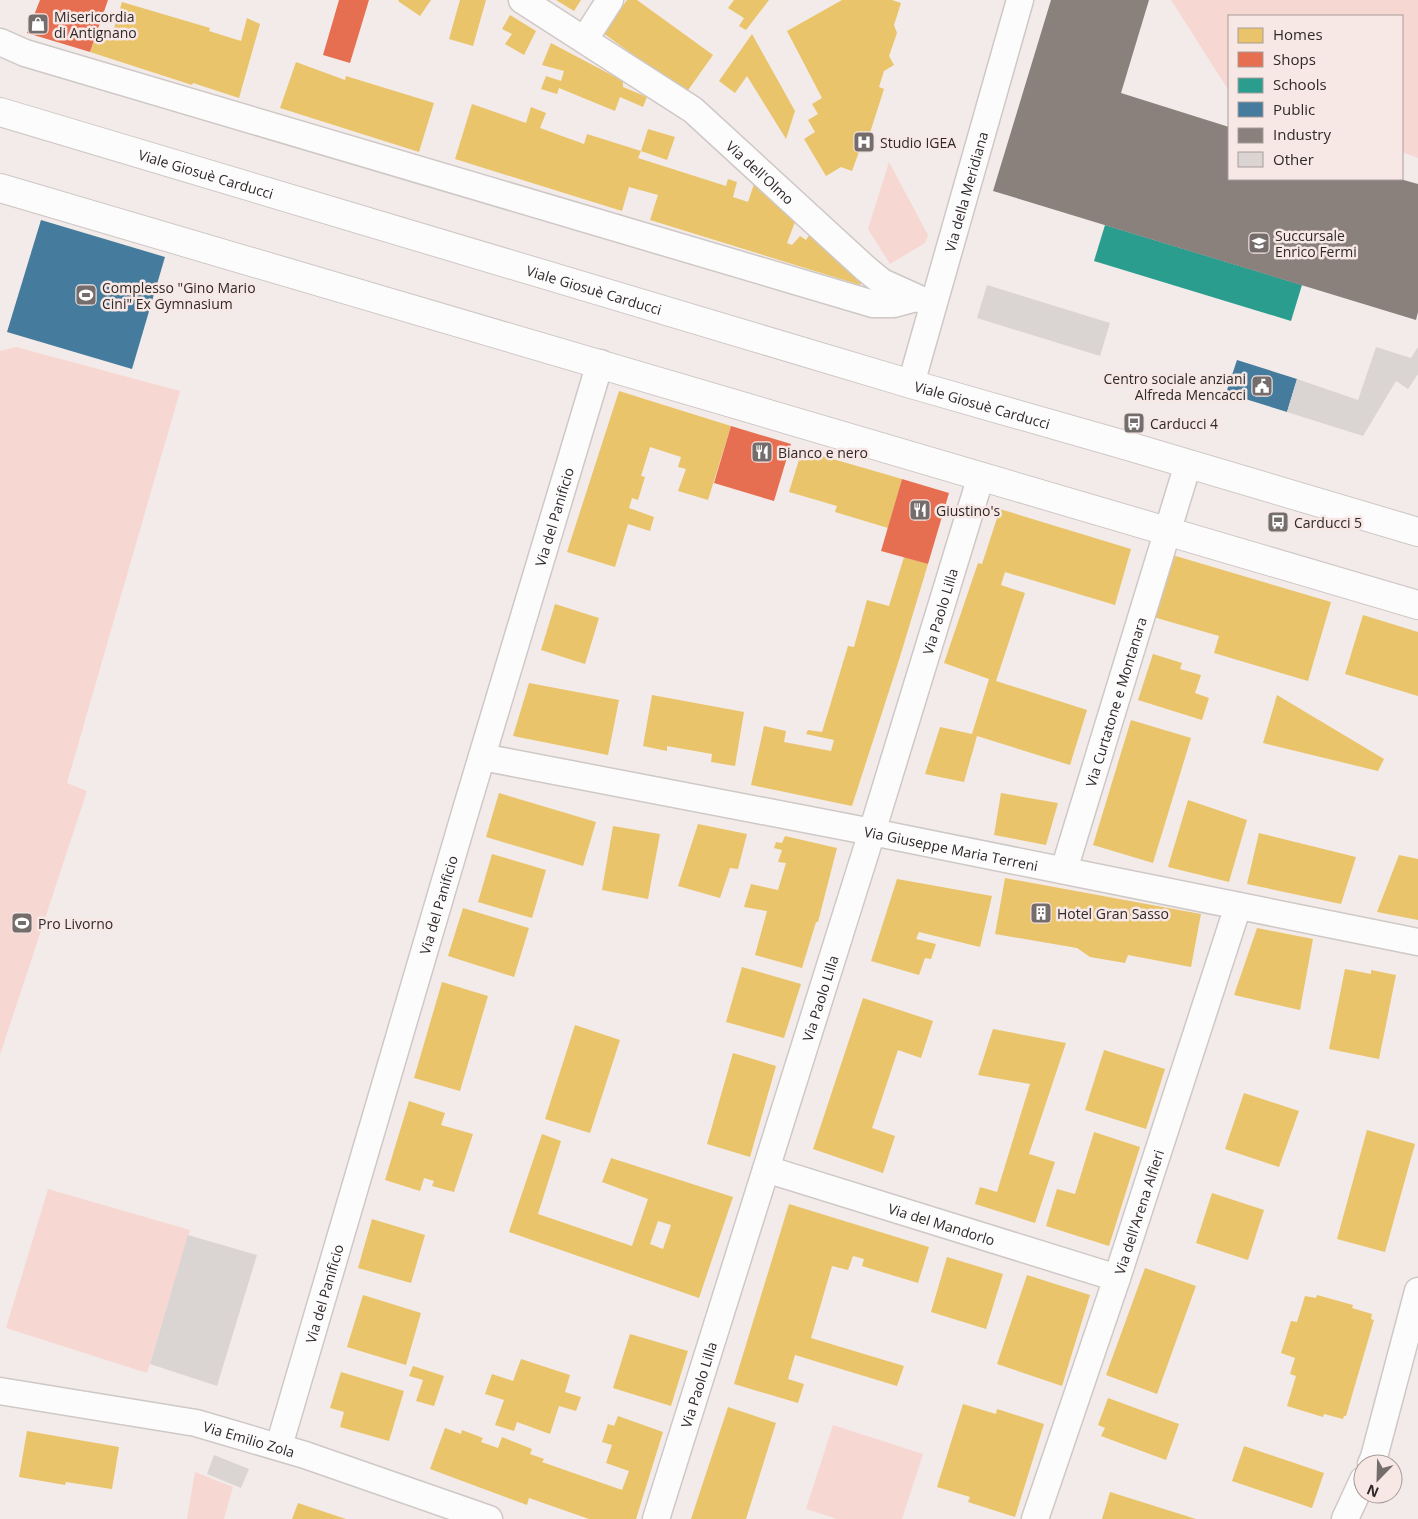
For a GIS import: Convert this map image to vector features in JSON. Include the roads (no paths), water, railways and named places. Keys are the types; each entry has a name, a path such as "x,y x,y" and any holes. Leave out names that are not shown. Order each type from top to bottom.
{"main road":[{"name":"Viale Giosuè Carducci","path":"0,112 911,384 1418,532"},
{"path":"0,188 1418,605"}],"street":[{"name":"Via dell'Olmo","path":"522,0 693,110 865,268 882,282 925,302"},
{"path":"585,39 610,0"},
{"name":"Via della Meridiana","path":"911,384 925,302 1020,0"},
{"path":"0,42 25,53 873,304 925,302"},
{"name":"Via del Panificio","path":"278,1446 600,364"},
{"path":"1167,532 1188,464"},
{"name":"Via Paolo Lilla","path":"656,1519 872,832 981,476"},
{"name":"Via Curtatone e Montanara","path":"1064,870 1167,532"},
{"name":"Via Giuseppe Maria Terreni","path":"482,757 872,832 1418,942"},
{"name":"Via dell'Arena Alfieri","path":"1035,1519 1117,1278 1238,906"},
{"name":"Via del Mandorlo","path":"766,1169 1117,1278"},
{"path":"1375,1454 1418,1292"},
{"name":"Via Emilio Zola","path":"0,1391 196,1423 278,1446 489,1519"},
{"path":"1345,1519 1353,1502"}],"place":[{"name":"Misericordia di Antignano","path":"38,24"},
{"name":"Studio IGEA","path":"864,142"},
{"name":"Succursale Enrico Fermi","path":"1259,243"},
{"name":"Complesso \"Gino Mario Cini\" Ex Gymnasium","path":"86,295"},
{"name":"Centro sociale anziani Alfreda Mencacci","path":"1262,386"},
{"name":"Carducci 4","path":"1134,423"},
{"name":"Bianco e nero","path":"762,452"},
{"name":"Giustino's","path":"920,510"},
{"name":"Carducci 5","path":"1278,522"},
{"name":"Hotel Gran Sasso","path":"1041,913"},
{"name":"Pro Livorno","path":"22,923"}]}
